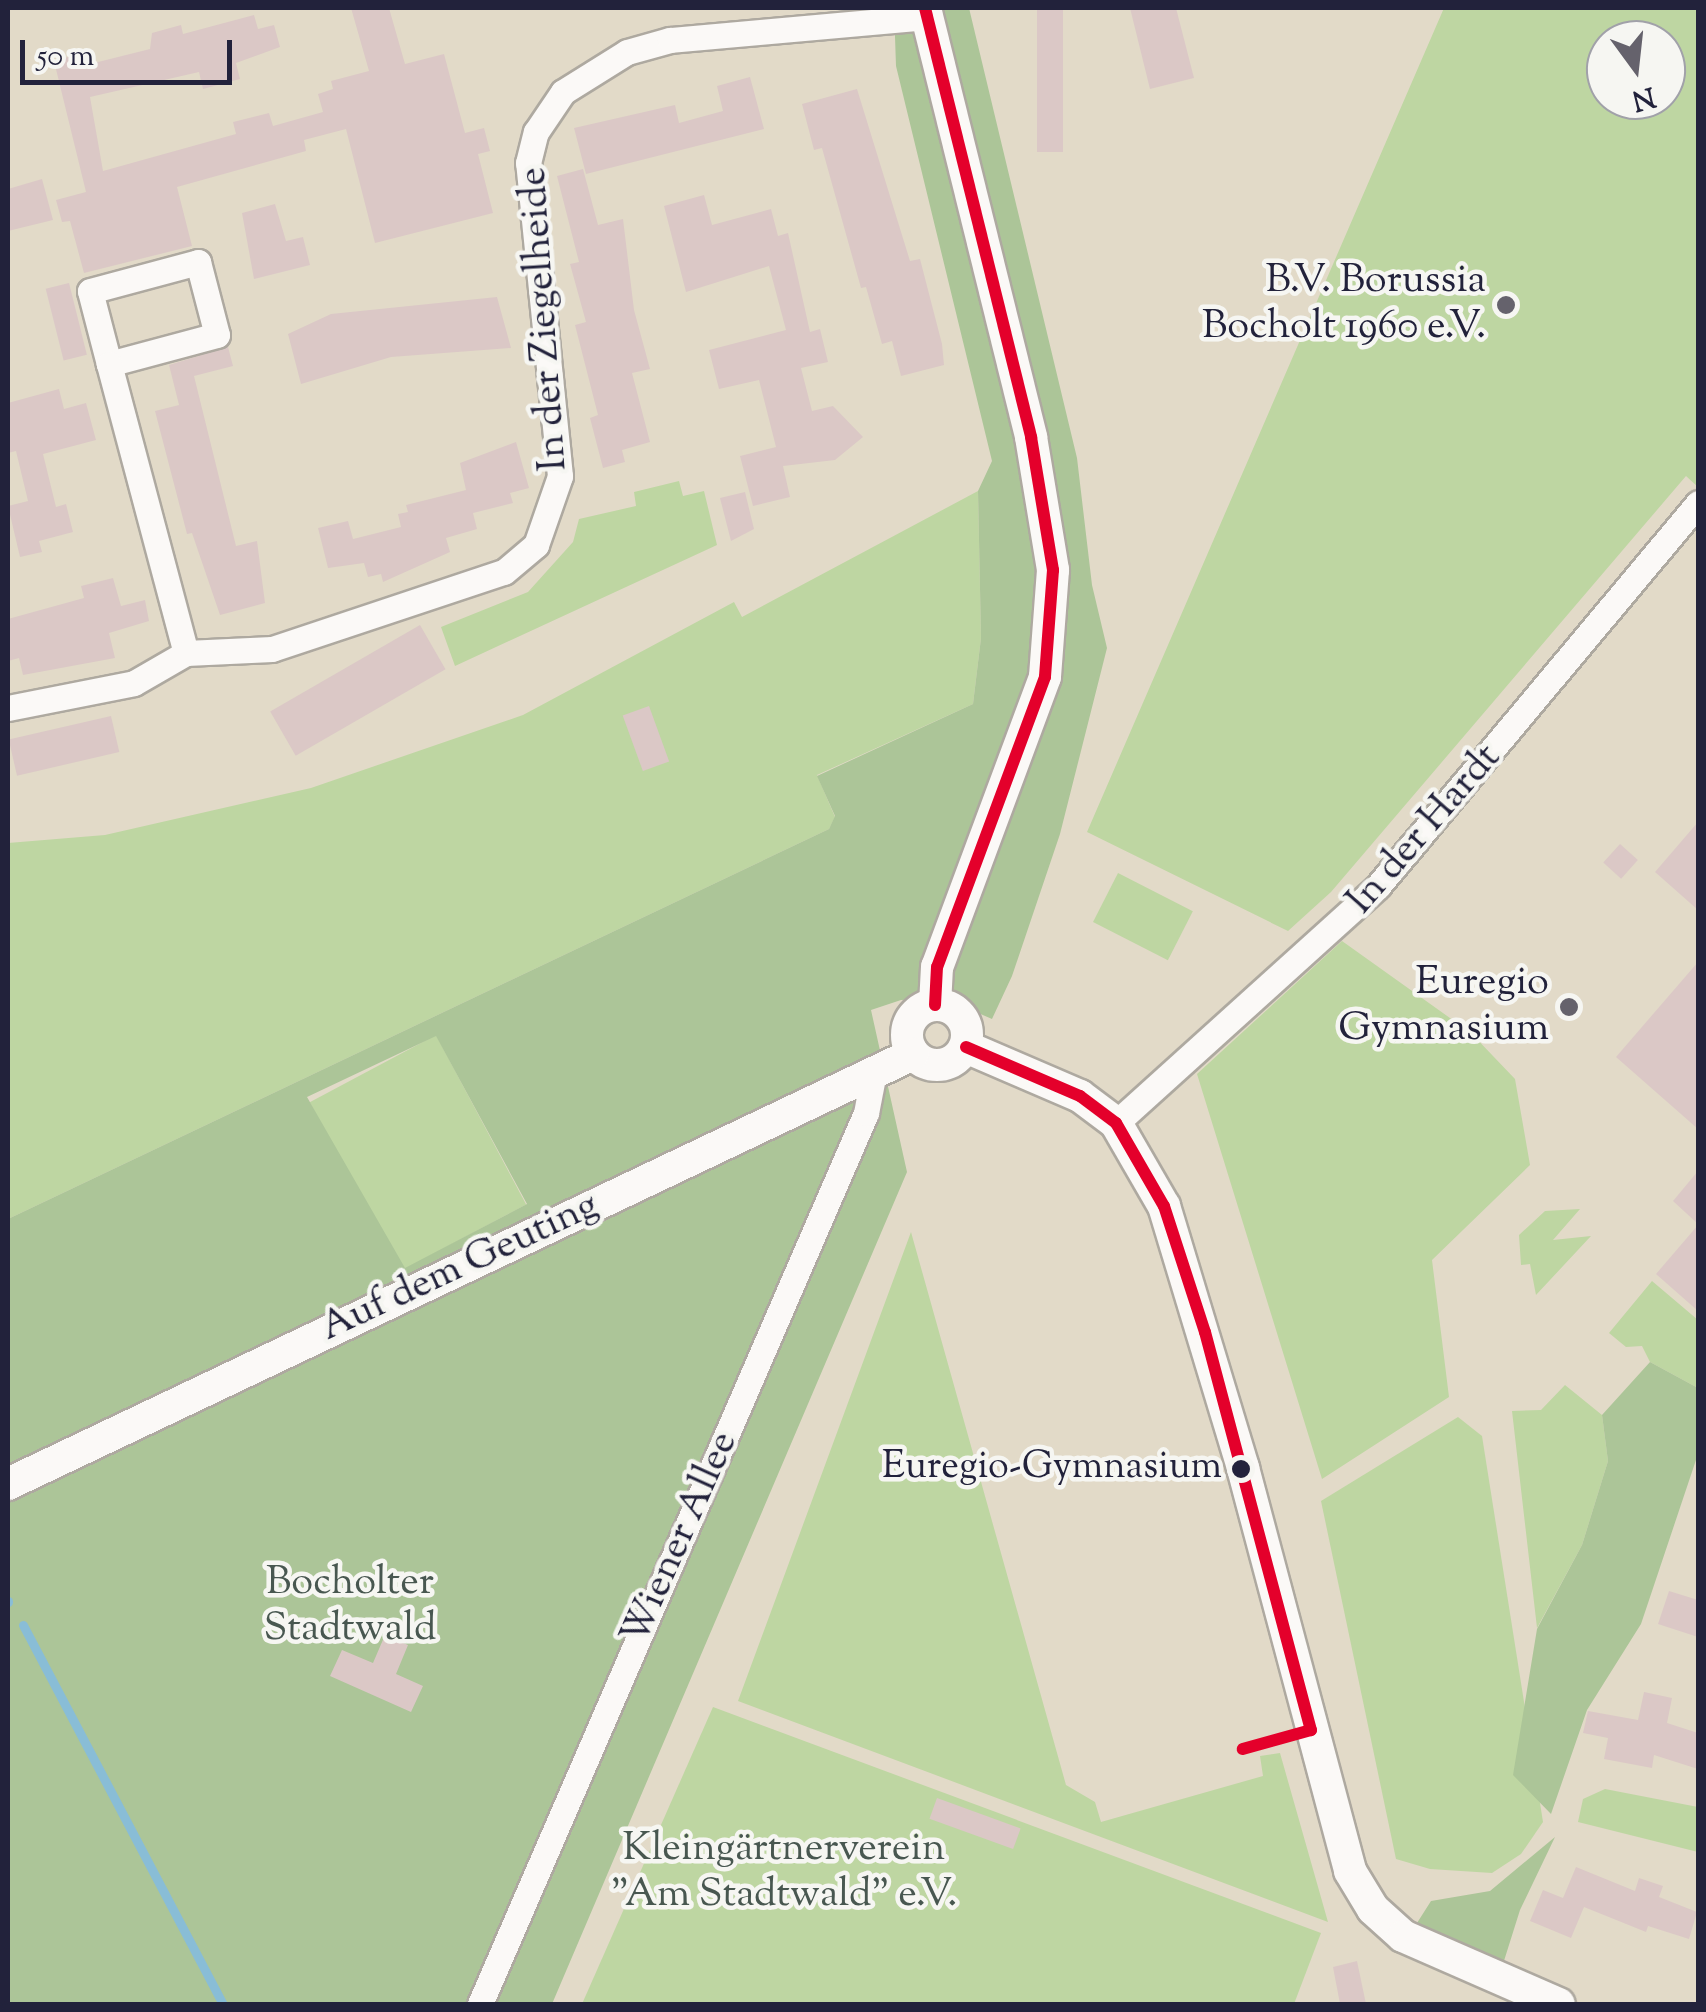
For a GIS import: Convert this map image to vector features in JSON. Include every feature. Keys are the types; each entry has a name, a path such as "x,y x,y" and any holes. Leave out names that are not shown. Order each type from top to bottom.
{"street":[{"name":"In der Ziegelheide","path":"8,708 134,682 186,653 289,643 504,572 536,545 560,476 528,163 536,132 564,92 627,52 670,40 926,12"},
{"path":"926,12 1031,437 1053,570 1046,677 936,967 935,1004"},
{"path":"108,364 217,335 198,262 90,292 108,364 186,653"},
{"name":"In der Hardt","path":"1116,1123 1378,886 1698,502"},
{"path":"935,1004 962,1016 966,1047"},
{"path":"935,1004 911,1019 907,1038 913,1054 944,1065 966,1047"},
{"path":"966,1047 1080,1096 1116,1123 1164,1206 1205,1332 1350,1871 1373,1909 1402,1936 1540,2001"},
{"name":"Auf dem Geuting","path":"8,1484 913,1054"},
{"name":"Wiener Allee","path":"480,2004 866,1113 874,1072"}],"green space":[{"name":"Bocholter Stadtwald","path":"894,8 969,8 1077,458 1092,585 1107,648 1060,834 1012,976 992,1019 944,998 901,1000 871,1010 907,1172 552,2004 8,2004 8,1219 829,829 835,816 817,776 973,704 981,638 978,491 992,461 896,66","holes":["436,1036 527,1204 405,1268 307,1097"]},
{"name":"B.V. Borussia Bocholt 1960 e.V.","path":"1444,8 1698,8 1698,487 1686,476 1331,892 1288,931 1087,832"},
{"path":"679,481 683,496 704,491 717,545 455,666 441,627 528,592 573,542 579,519 636,506 634,492"},
{"path":"978,491 981,638 973,704 817,775 835,817 829,829 8,1219 8,843 105,835 311,788 523,715 734,602 742,617"},
{"path":"1118,873 1193,911 1168,960 1093,922"},
{"path":"1342,941 1471,1033 1515,1079 1530,1165 1432,1260 1449,1397 1322,1479 1197,1074"},
{"path":"436,1035 526,1205 400,1272 310,1102"},
{"path":"1580,1209 1553,1240 1591,1236 1536,1295 1530,1264 1521,1265 1519,1235 1545,1211"},
{"path":"911,1232 1066,1785 1095,1802 1101,1822 1263,1776 1260,1756 1280,1753 1328,1922 738,1701"},
{"path":"1652,1281 1698,1320 1698,1388 1650,1362 1642,1346 1626,1347 1609,1333"},
{"path":"1650,1362 1698,1388 1698,1454 1641,1624 1587,1710 1551,1814 1513,1775 1537,1629 1582,1545 1608,1461 1602,1415"},
{"path":"1565,1385 1602,1415 1608,1461 1582,1545 1537,1628 1512,1411 1541,1410"},
{"path":"1458,1417 1482,1436 1543,1822 1521,1854 1492,1873 1430,1869 1396,1859 1321,1501"},
{"name":"Kleingärtnerverein \"Am Stadtwald\" e.V.","path":"713,1707 1321,1933 1294,2004 582,2004"},
{"path":"1605,1789 1698,1807 1698,1852 1578,1822 1583,1799"},
{"path":"1555,1837 1520,1910 1503,1964 1417,1923 1431,1901 1490,1891"}],"building":[{"path":"351,8 389,8 405,64 444,54 465,133 484,128 490,151 478,154 493,213 375,243 346,129 304,140 306,151 177,187 192,246 84,273 70,221 62,222 56,200 86,192 54,61 79,54 82,66 150,49 152,33 181,25 183,34 254,15 258,29 274,25 280,47 236,63 240,79 203,89 199,72 90,97 103,171 236,134 233,122 269,113 273,126 323,112 318,94 333,89 331,81 369,71"},
{"path":"1037,8 1063,8 1063,152 1037,152"},
{"path":"1130,8 1176,8 1194,78 1150,89"},
{"path":"750,77 764,129 586,174 574,128 675,105 679,123 723,111 717,86"},
{"path":"857,89 910,261 920,259 942,344 944,365 901,376 892,341 882,344 866,287 861,288 822,148 814,150 802,104"},
{"path":"583,169 598,225 623,219 634,310 650,369 632,373 650,442 622,450 625,462 603,468 590,418 598,415 575,325 586,322 570,264 579,262 557,176"},
{"path":"42,179 53,220 8,231 8,189"},
{"path":"704,195 712,225 771,209 778,236 788,233 810,332 820,329 828,362 801,368 812,411 833,406 863,437 835,460 783,466 790,497 753,506 740,456 776,447 759,380 719,389 709,350 786,330 769,266 686,292 664,206"},
{"path":"275,204 286,241 303,237 310,265 254,279 242,213"},
{"path":"69,283 87,355 64,361 46,289"},
{"path":"497,297 511,348 391,357 301,384 288,334 331,314"},
{"path":"228,347 233,366 194,376 236,546 257,541 265,603 220,615 192,533 187,534 155,411 179,405 169,365"},
{"path":"59,389 64,409 86,403 96,440 43,454 56,507 66,504 73,532 39,541 42,552 20,557 8,506 28,501 16,451 8,453 8,403"},
{"path":"516,442 529,488 510,493 513,503 473,513 477,529 446,538 450,552 383,582 381,574 368,577 364,563 328,568 318,528 348,521 353,539 401,527 398,514 408,512 406,505 466,490 460,463"},
{"path":"745,492 754,529 731,541 720,498"},
{"path":"113,578 121,606 145,600 149,621 109,633 115,658 23,675 19,658 8,661 8,619 84,598 81,586"},
{"path":"420,625 445,669 296,756 270,712"},
{"path":"649,706 669,761 643,771 623,716"},
{"path":"111,716 119,752 17,776 9,740"},
{"path":"1698,822 1698,910 1655,872"},
{"path":"1620,844 1638,860 1621,879 1603,863"},
{"path":"1698,962 1698,1129 1616,1057"},
{"path":"1698,1171 1698,1224 1673,1201"},
{"path":"1698,1225 1698,1311 1656,1274"},
{"path":"1669,1591 1698,1600 1698,1637 1658,1624"},
{"path":"385,1635 408,1645 396,1674 423,1686 411,1712 330,1676 342,1650 373,1663"},
{"path":"1644,1692 1672,1698 1667,1723 1698,1733 1698,1769 1654,1755 1652,1768 1604,1759 1608,1738 1583,1733 1588,1711 1638,1720"},
{"path":"937,1798 1021,1828 1013,1849 929,1819"},
{"path":"1576,1867 1635,1891 1639,1878 1663,1886 1659,1897 1697,1912 1689,1939 1648,1926 1646,1932 1584,1907 1571,1938 1530,1921 1543,1890 1563,1898"},
{"path":"1357,1961 1366,2004 1340,2004 1333,1967"}],"waterway":[{"path":"23,1625 223,2004"}],"transit line":[{"path":"925,8 1031,437 1053,570 1045,677 937,967 935,1005"},
{"path":"966,1047 1080,1096 1116,1123 1164,1206 1205,1332 1311,1730 1243,1749"}],"place":[{"name":"B.V. Borussia Bocholt 1960 e.V.","path":"1506,305"},
{"name":"Euregio Gymnasium","path":"1569,1007"},
{"name":"Euregio-Gymnasium","path":"1241,1469"}]}
